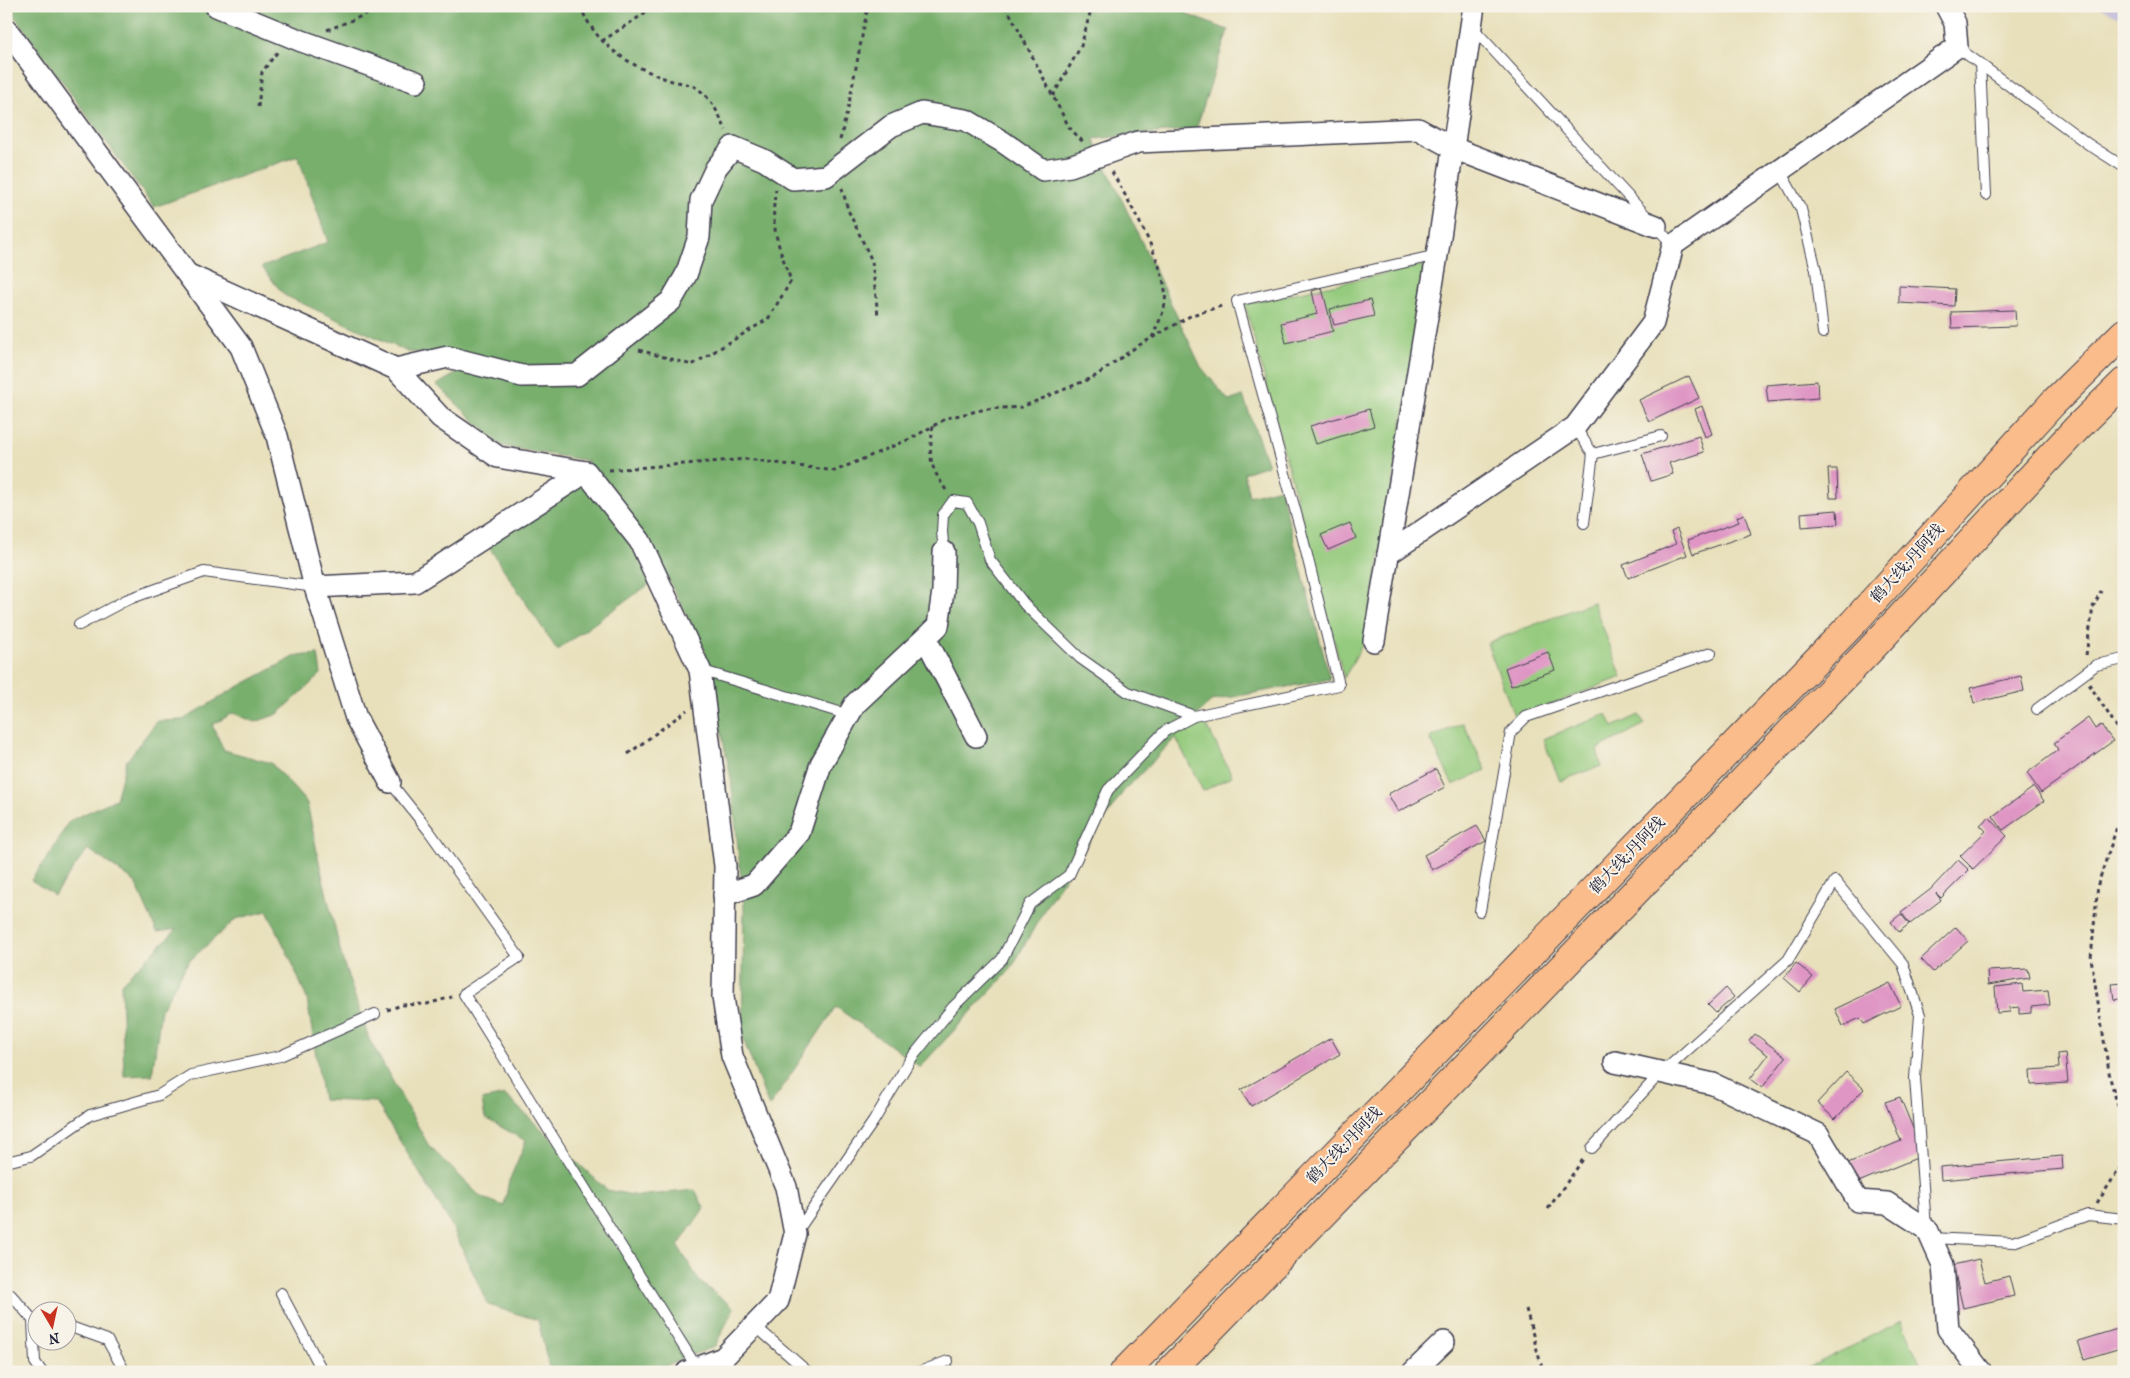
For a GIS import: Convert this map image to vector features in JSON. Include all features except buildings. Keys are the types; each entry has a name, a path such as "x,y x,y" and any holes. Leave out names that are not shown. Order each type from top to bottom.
{"highway":[{"name":"鹤大线;丹阿线","path":"1124,1372 1853,623 2053,403 2124,333"},
{"name":"鹤大线;丹阿线","path":"1169,1372 1863,657 2078,427 2124,382"}],"street":[{"path":"216,6 298,40 416,82"},
{"path":"1388,554 1576,427 1652,323 1673,245 1957,46 1955,23 1946,6"},
{"path":"1374,641 1437,256 1473,16"},
{"path":"6,29 241,347 277,436 315,587 356,718 390,782"},
{"path":"396,369 448,357 522,376 578,375 671,301 686,275 699,237 701,200 716,168 733,147 764,160 793,179 826,176 891,126 922,113 966,120 1003,142 1043,170 1070,166 1138,142 1418,130 1453,148 1656,226"},
{"path":"186,274 396,369 440,417 498,457 586,472 640,541 700,670 725,866 723,997 732,1056 786,1188 795,1234 778,1301 723,1358 692,1370"},
{"path":"315,587 414,582 586,472"},
{"path":"724,895 754,885 799,833 821,764 855,704 938,626 943,591 944,552"},
{"path":"926,639 976,736"},
{"path":"1615,1062 1713,1084 1818,1134 1858,1201 1887,1203 1928,1234 1943,1265 1948,1329 1982,1372"},
{"path":"1413,1372 1444,1342"}],"lane":[{"path":"1473,16 1673,245"},
{"path":"1957,46 2088,144 2124,167"},
{"path":"1980,64 1986,195"},
{"path":"1780,171 1801,209 1816,270 1823,333"},
{"path":"795,1234 872,1122 910,1060 953,1007 1002,959 1030,904 1069,875 1108,790 1165,731 1194,716 1339,685 1301,531 1237,301 1437,256"},
{"path":"1576,427 1592,454 1584,523"},
{"path":"1592,454 1661,436"},
{"path":"944,552 943,515 952,501 967,503 978,524 990,560 1025,605 1080,658 1128,692 1194,716"},
{"path":"79,625 126,600 204,572 315,587"},
{"path":"1480,911 1511,732 1526,718 1711,653"},
{"path":"2037,708 2096,665 2124,659"},
{"path":"700,670 849,715"},
{"path":"390,782 429,831 519,956 464,994 692,1370"},
{"path":"1592,1148 1662,1072 1788,960 1835,882 1903,964 1920,1015 1915,1078 1928,1234 2013,1242 2088,1215 2124,1219"},
{"path":"6,1162 31,1156 90,1115 159,1095 191,1075 280,1056 375,1014"},
{"path":"281,1293 323,1372"},
{"path":"6,1294 11,1295 28,1313"},
{"path":"754,1325 808,1372"},
{"path":"78,1330 107,1340 125,1372"},
{"path":"35,1350 35,1362 42,1372"},
{"path":"919,1372 948,1361"}],"path":[{"path":"580,6 587,23 602,41 633,65 670,81 697,88 718,111 733,147"},
{"path":"602,41 656,6"},
{"path":"1053,97 1081,46 1092,6"},
{"path":"617,344 692,365 768,319 791,281 774,230 774,202 780,171"},
{"path":"586,472 747,459 835,471 912,438 947,418 986,409 1022,407 1094,377 1136,347 1192,315 1237,301"},
{"path":"933,426 930,449 932,468 952,501"},
{"path":"628,754 703,697"},
{"path":"2088,1215 2105,1193 2120,1168 2121,1117 2110,1078 2091,958 2098,884 2124,806"},
{"path":"375,1014 402,1005 427,1004 464,994"},
{"path":"1548,1209 1592,1148"},
{"path":"1526,1309 1544,1372"}],"shaded area":[{"path":"2096,6 2124,6 2124,19"}],"green space":[{"path":"7,6 1184,6 1188,15 1228,30 1196,129 1093,139 1201,367 1229,401 1243,396 1268,465 1244,473 1249,496 1280,488 1330,679 1211,701 1123,792 1048,903 1011,969 920,1067 836,1007 769,1107 742,1036 744,908 731,779 705,651 665,573 557,650 489,547 589,461 501,446 437,385 483,357 408,352 284,295 262,267 328,242 298,156 154,207"},
{"path":"1429,264 1366,638 1344,678 1245,304"},
{"path":"1593,602 1622,677 1515,718 1487,643"},
{"path":"318,654 321,674 278,714 255,722 233,713 212,725 224,750 271,763 307,803 342,958 369,1039 429,1146 481,1197 504,1206 509,1181 526,1141 485,1118 482,1100 505,1095 607,1190 638,1196 695,1190 704,1208 678,1246 700,1282 734,1308 715,1346 651,1372 550,1372 538,1320 488,1305 452,1226 376,1102 323,1100 307,999 267,911 236,919 188,962 161,1010 152,1075 124,1076 121,983 177,929 157,932 135,882 88,849 54,895 31,880 51,853 69,821 116,799 126,762 157,721 183,720 232,690 296,656"},
{"path":"1607,714 1613,727 1639,715 1645,724 1597,749 1601,766 1560,781 1543,739"},
{"path":"1205,722 1232,776 1203,791 1175,736"},
{"path":"1463,723 1486,770 1453,785 1430,738"},
{"path":"1901,1321 1924,1372 1800,1372"}]}
